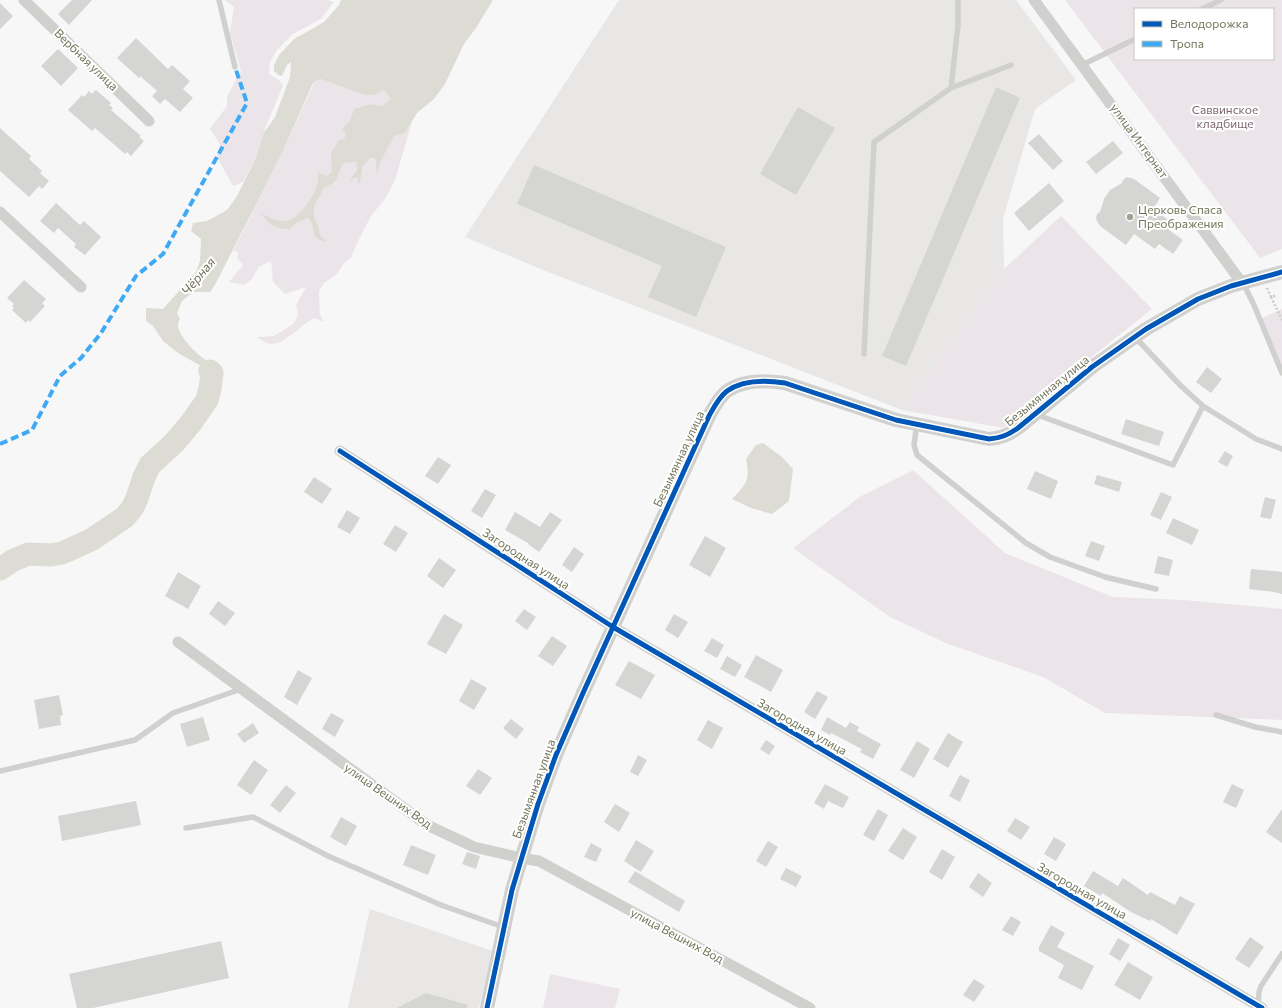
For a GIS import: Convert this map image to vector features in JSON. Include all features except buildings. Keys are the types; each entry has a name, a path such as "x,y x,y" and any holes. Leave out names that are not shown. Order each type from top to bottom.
{"street":[{"name":"Вербная улица","path":"24,0 149,121"},
{"name":"улица Интернат","path":"1034,0 1242,283"},
{"path":"0,212 81,287"},
{"name":"Безымянная улица","path":"487,1008 504,927 521,858 538,804 556,755 712,411 721,397 728,390 754,381 770,380 785,383 896,420 989,438 999,438 1008,435 1092,367 1146,328 1198,299 1231,286 1282,272"},
{"name":"Загородная улица","path":"340,451 613,627 1259,1007"},
{"name":"улица Вешних Вод","path":"178,642 426,825 474,846 539,861 810,1008"}],"lane":[{"path":"219,0 235,67"},
{"path":"951,88 958,25 958,0"},
{"path":"1204,8 1221,0"},
{"path":"1082,65 1134,39"},
{"path":"864,354 874,142 951,88 1011,66"},
{"path":"1242,283 1254,305 1282,373"},
{"path":"1135,337 1180,385 1203,406 1256,439 1282,449"},
{"path":"1035,414 1173,465 1203,406"},
{"path":"917,424 914,445 917,455 1026,543 1050,556 1106,577 1156,589"},
{"path":"0,771 135,740 173,712 242,689"},
{"path":"1216,715 1254,727 1282,732"},
{"path":"186,828 253,817 328,856 441,905 504,927"},
{"path":"1259,1007 1259,992 1261,986 1282,954"}],"path":[{"path":"1271,297 1282,320"}],"shaded area":[{"path":"619,0 1016,0 1076,80 1035,109 1003,219 1004,269 902,410 538,268 465,237"},
{"path":"370,909 493,951 479,1008 348,1008"}],"green space":[{"path":"225,0 328,0 334,2 321,19 293,34 277,50 270,62 269,74 279,80 283,85 263,134 256,158 243,182 233,186 217,157 220,144 210,129 227,106 227,97 241,71 230,33 234,7"},
{"name":"Саввинское кладбище","path":"1065,0 1282,0 1282,249 1260,258"},
{"path":"320,79 364,95 374,95 384,90 390,100 382,106 370,104 354,109 350,120 341,130 346,133 344,139 332,153 332,171 327,176 318,172 317,184 314,192 299,214 294,218 280,221 262,214 290,229 298,222 308,217 315,237 326,242 320,235 319,227 314,217 314,207 324,188 334,183 344,163 357,162 357,168 350,180 357,177 359,185 365,165 367,162 375,158 377,173 380,163 394,136 405,133 412,122 395,180 385,199 371,216 351,258 344,263 337,274 324,283 319,291 320,315 324,322 314,318 282,341 269,344 256,337 274,336 293,324 298,315 296,305 306,287 285,294 273,282 271,261 259,267 252,279 244,285 229,282 243,265 237,258 238,252 233,251 282,153 314,83"},
{"path":"1061,216 1152,309 1003,428 902,410 1004,269"},
{"path":"1282,309 1282,373 1260,319"},
{"path":"913,470 1005,553 1113,597 1185,600 1282,609 1282,720 1105,713 1043,677 948,644 890,617 793,548 861,496"},
{"path":"550,974 620,989 615,1008 543,1008"}],"water":[{"path":"341,0 493,0 476,28 464,44 445,84 434,99 417,113 405,133 394,136 380,163 377,175 375,158 370,159 363,167 359,186 357,177 349,181 357,169 357,162 344,163 334,183 324,188 314,207 314,217 319,227 320,235 327,242 319,240 315,237 311,222 308,218 298,222 290,229 282,229 271,225 261,213 282,221 287,221 298,214 307,204 314,192 317,184 318,172 327,176 332,171 331,153 338,141 344,139 346,133 341,130 350,120 354,109 370,104 382,106 390,99 384,90 374,95 364,95 320,79 313,83 282,153 216,283 210,292 193,292 182,301 177,313 180,319 178,325 179,330 182,336 192,349 210,363 215,364 217,379 207,400 206,374 201,366 178,353 163,341 153,326 146,321 146,308 163,309 196,272 200,261 201,239 191,231 193,223 207,221 227,210 237,196 256,158 263,134 275,117 290,77 291,62 287,65 282,76 278,75 274,71 274,65 279,55 294,39 324,22 339,5"},
{"path":"763,443 782,457 793,469 789,501 772,514 751,508 732,499 746,481 748,472 746,459 756,445"}],"waterway":[{"name":"Чёрная","path":"0,569 12,561 28,554 51,555 62,553 91,540 125,517 133,507 150,465 174,443 191,423 207,400 212,373 210,371"}],"marked path":[{"path":"0,444 32,430 60,376 81,358 101,333 136,276 163,254 247,103 235,67"}],"cycle path":[{"path":"487,1008 512,890 538,804 556,755 709,416 724,393 734,387 748,382 770,381 785,383 896,420 989,439 997,438 1018,428 1092,367 1146,329 1198,299 1231,286 1282,272"},
{"path":"340,451 613,627 1262,1008"}],"place":[{"name":"Церковь Спаса Преображения","path":"1130,217"}]}
